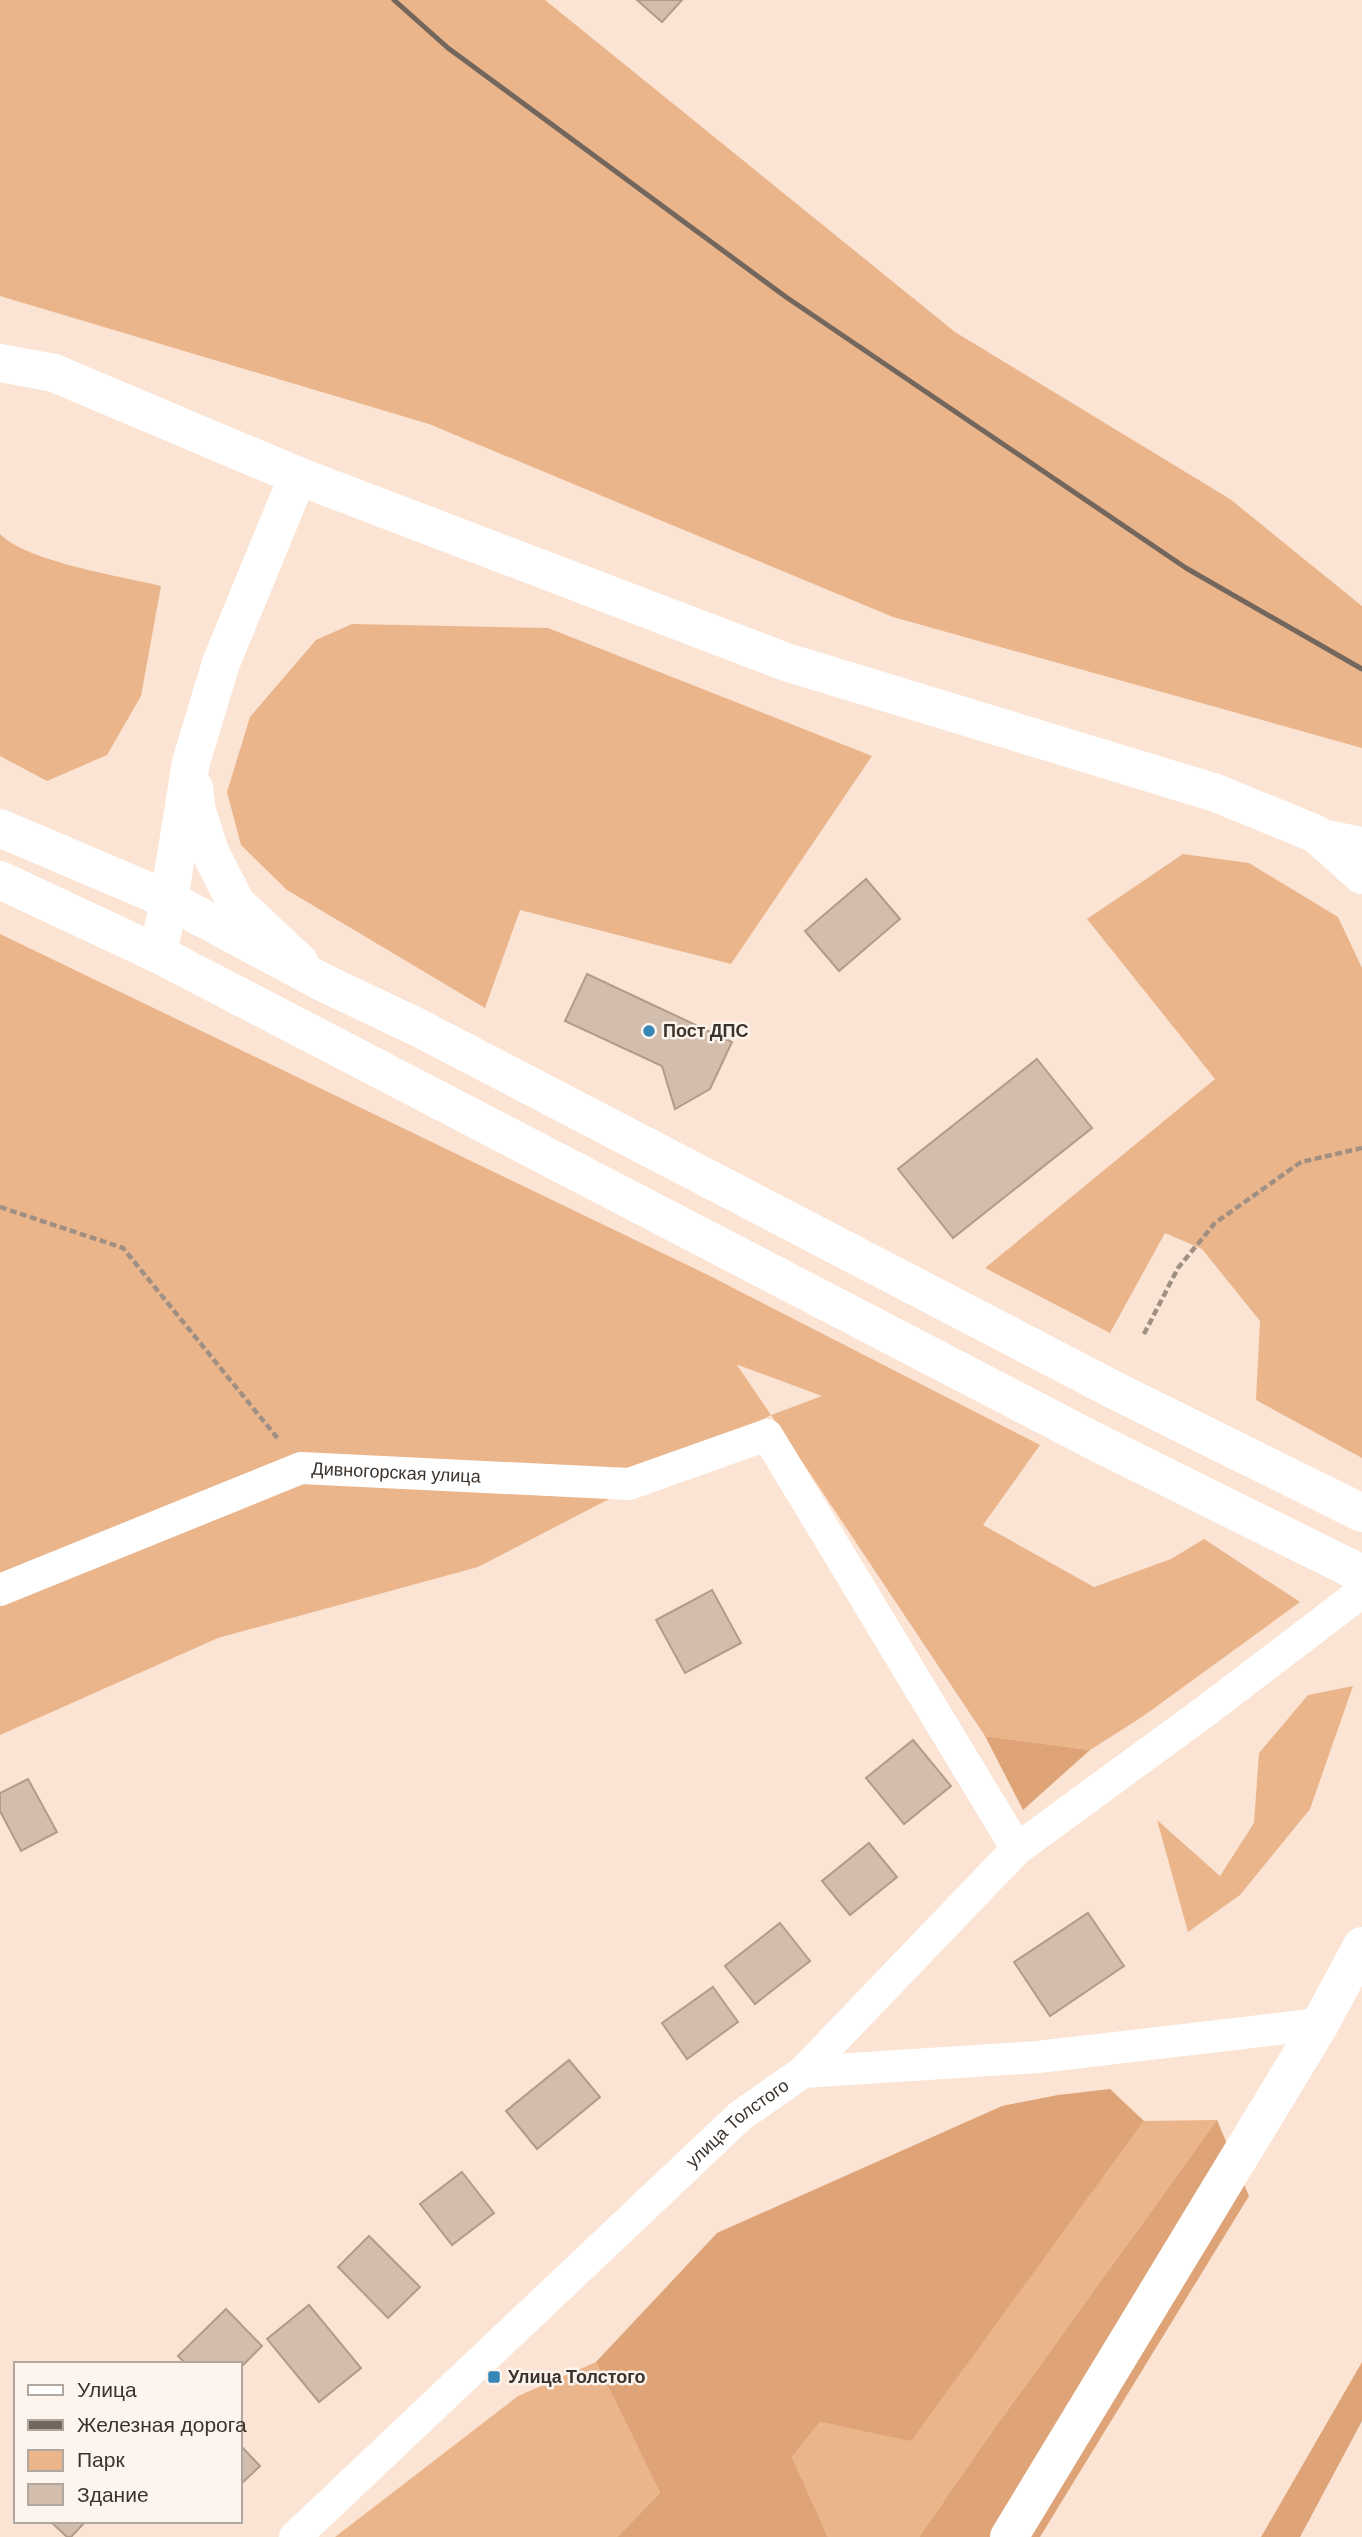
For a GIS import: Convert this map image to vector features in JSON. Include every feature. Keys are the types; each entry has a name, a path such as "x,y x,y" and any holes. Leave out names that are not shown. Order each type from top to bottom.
{"main road":[{"path":"0,363 54,373 298,476 786,662 1216,793 1316,834 1362,875"},
{"path":"158,954 191,762 221,663 298,476"},
{"path":"191,762 197,811 210,852 236,903 322,982"},
{"path":"0,828 169,900 322,982 417,1027 1118,1392 1362,1513"},
{"path":"0,880 158,954 1096,1441 1362,1574"},
{"path":"1009,2537 1320,2024 1362,1946"}],"street":[{"path":"1316,834 1362,843"},
{"name":"Дивногорская улица","path":"0,1590 301,1468 629,1484 766,1435 1017,1849"},
{"path":"803,2072 1017,1849 1362,1592"},
{"name":"улица Толстого","path":"295,2537 740,2116 803,2072 1038,2057 1320,2024"}],"path":[{"path":"1144,1334 1178,1268 1215,1223 1301,1162 1362,1148"},
{"path":"0,1207 123,1248 301,1468"}],"green space":[{"path":"0,0 545,0 955,332 1230,499 1362,606 1362,748 893,617 429,424 0,296"},
{"path":"0,534 31,553 52,560 161,586 141,696 107,755 47,781 0,756"},
{"path":"352,624 548,628 872,756 731,964 520,910 485,1008 287,890 241,845 227,792 250,717 316,640"},
{"path":"1183,854 1249,863 1338,917 1362,968 1362,1458 1256,1400 1260,1321 1202,1249 1165,1233 1110,1333 985,1268 1215,1079 1087,919"},
{"path":"0,934 708,1275 1040,1445 983,1525 1094,1587 1171,1559 1204,1539 1300,1602 1142,1717 1090,1750 985,1736 771,1415 478,1567 218,1638 0,1735","holes":["738,1365 822,1396 771,1415"]},
{"path":"1353,1686 1310,1809 1240,1895 1188,1932 1157,1820 1220,1876 1254,1823 1259,1753 1308,1695"},
{"path":"1217,2120 919,2537 828,2537 792,2457 820,2422 911,2440 1144,2121"},
{"path":"596,2362 660,2493 617,2537 335,2537 518,2396"}],"shaded area":[{"path":"985,1736 1090,1750 1023,1810"},
{"path":"1110,2089 1144,2121 911,2441 820,2422 792,2457 828,2537 617,2537 660,2493 596,2362 717,2233 1002,2106 1058,2095"},
{"path":"1217,2120 1249,2196 1040,2537 919,2537 984,2443"},
{"path":"1362,2362 1362,2421 1300,2537 1261,2537"}],"building":[{"path":"637,0 682,0 662,22"},
{"path":"866,879 900,919 839,971 805,931"},
{"name":"Пост ДПС","path":"587,974 732,1042 710,1089 675,1109 662,1066 565,1021"},
{"path":"1037,1059 1092,1128 953,1238 898,1169"},
{"path":"712,1590 741,1643 685,1673 656,1620"},
{"path":"913,1740 951,1786 904,1824 866,1778"},
{"path":"28,1779 57,1832 21,1851 0,1811 0,1793"},
{"path":"869,1843 897,1877 850,1915 822,1881"},
{"path":"1088,1913 1124,1966 1050,2016 1014,1962"},
{"path":"780,1923 810,1961 755,2004 725,1966"},
{"path":"713,1987 738,2022 687,2059 662,2023"},
{"path":"569,2060 600,2097 537,2149 506,2111"},
{"path":"462,2172 494,2213 452,2245 420,2204"},
{"path":"369,2236 420,2287 388,2318 338,2267"},
{"path":"309,2305 361,2368 319,2402 267,2339"},
{"path":"226,2309 262,2346 242,2366 242,2362 184,2362 178,2356"},
{"path":"242,2447 260,2466 242,2483"},
{"path":"52,2523 84,2523 71,2537 67,2537"}],"railway":[{"path":"394,0 448,48 786,297 1186,568 1362,669"}],"place":[{"name":"Пост ДПС","path":"649,1031"},
{"name":"Улица Толстого","path":"494,2377"}]}
